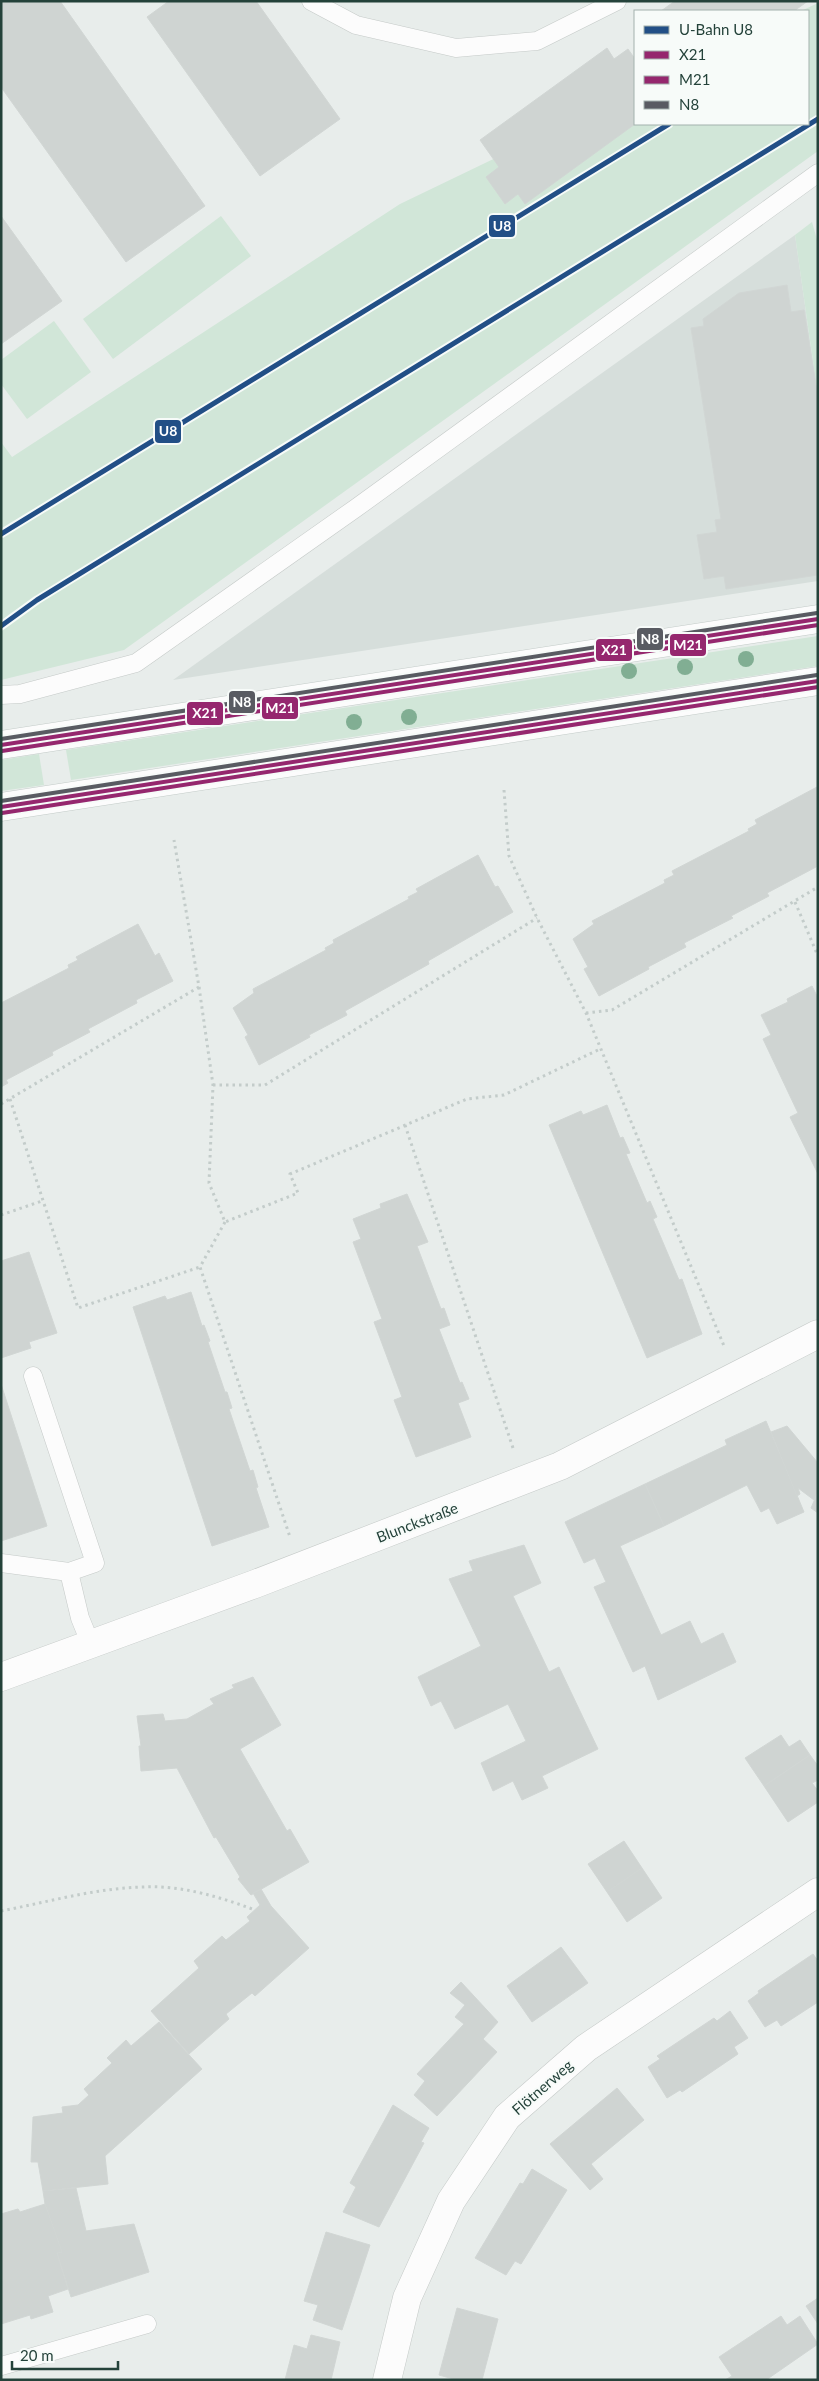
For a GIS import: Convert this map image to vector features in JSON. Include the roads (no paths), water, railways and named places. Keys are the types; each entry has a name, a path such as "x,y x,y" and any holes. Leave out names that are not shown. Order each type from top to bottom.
{"main road":[{"path":"1,744 818,619"},
{"path":"1,807 818,681"},
{"name":"Blunckstraße","path":"1,1677 91,1645 560,1466 818,1334"},
{"name":"Flötnerweg","path":"387,2380 407,2298 451,2202 507,2117 586,2048 818,1892"}],"lane":[{"path":"312,1 356,25 456,48 536,40 617,1"},
{"path":"1,695 20,694 136,663 356,508 818,173"},
{"path":"1,1563 69,1572 95,1563 34,1376"},
{"path":"69,1572 80,1618 91,1645"},
{"path":"1,2366 147,2324"}],"metro line":[{"name":"U8","path":"809,125 818,119"},
{"name":"U8","path":"1,534 667,125"},
{"name":"U8","path":"1,626 37,600 808,125"}]}
